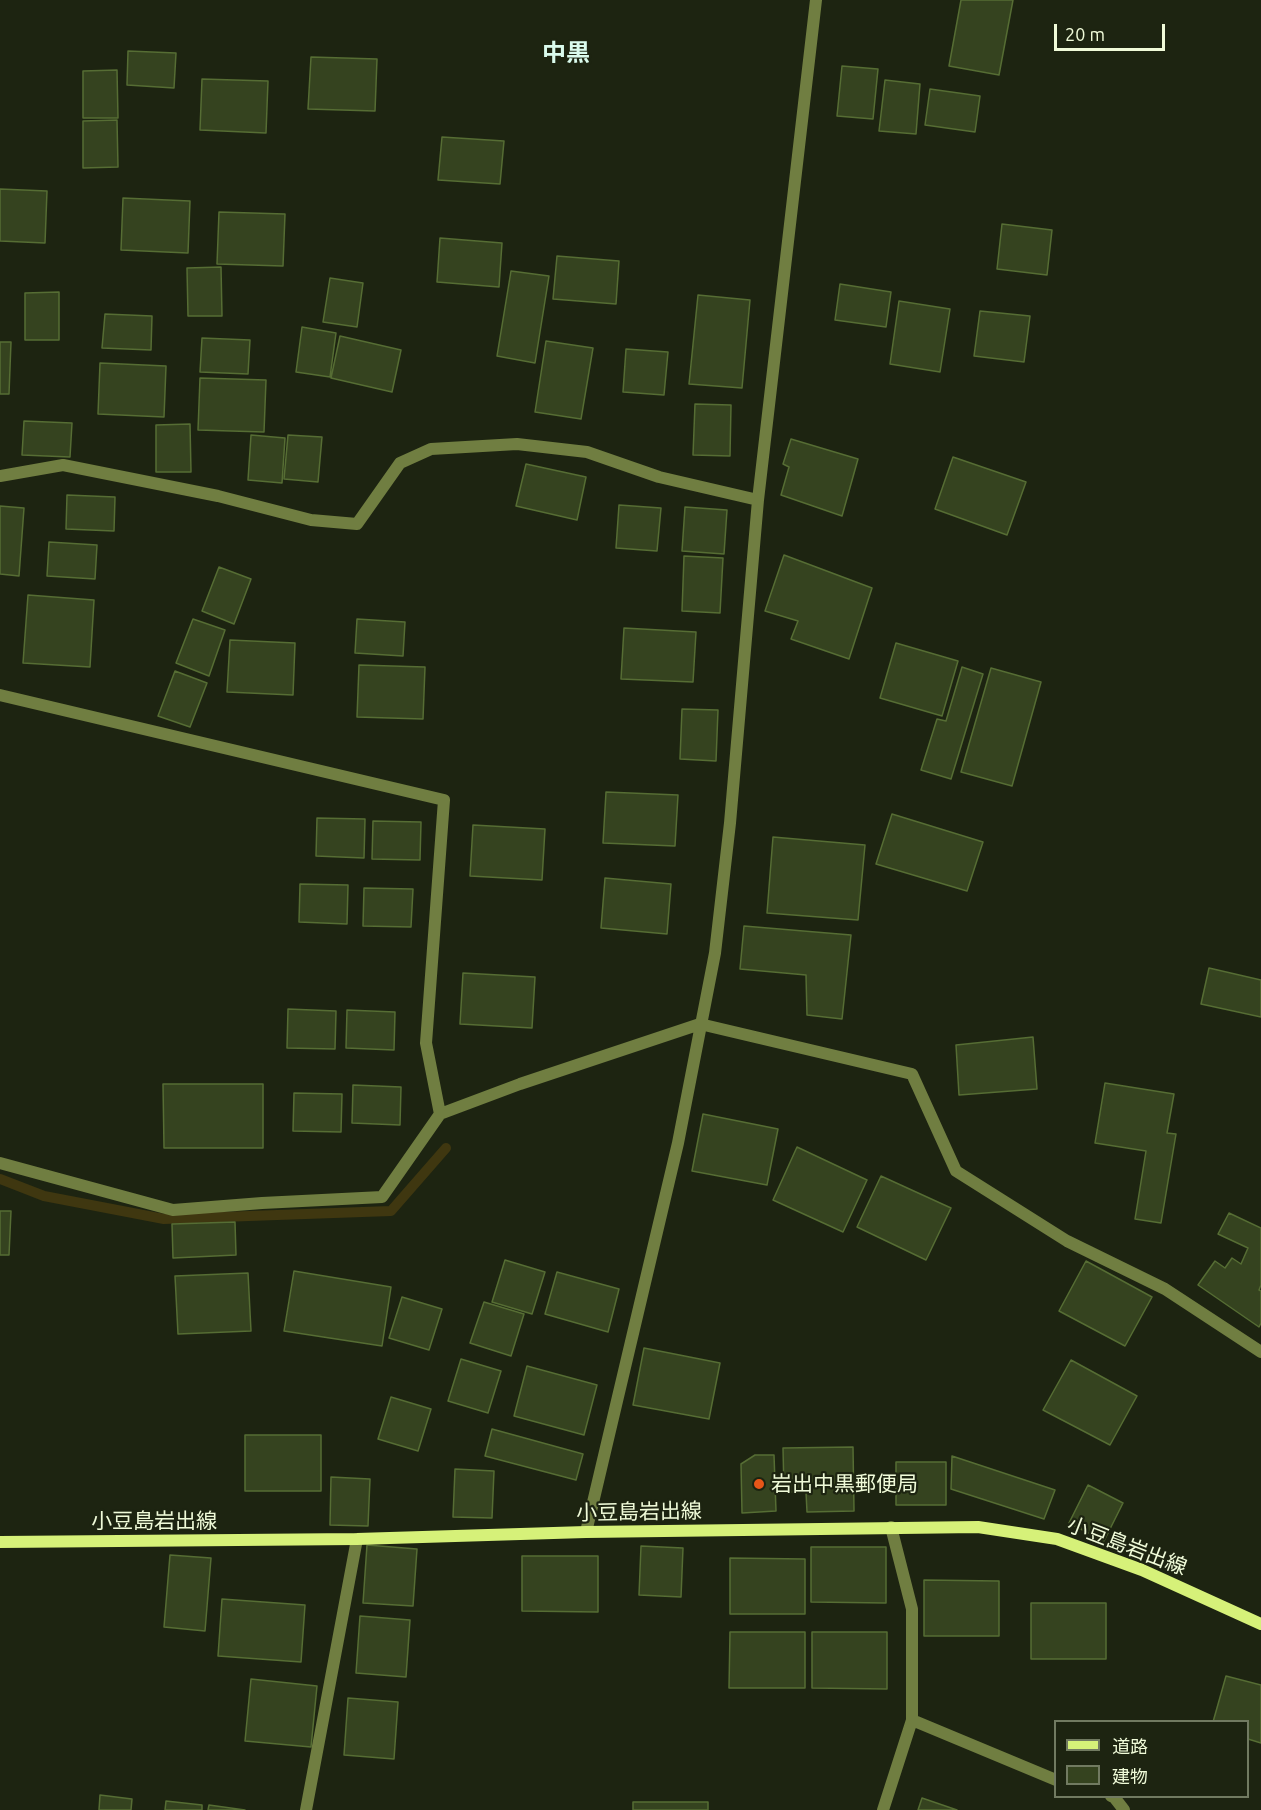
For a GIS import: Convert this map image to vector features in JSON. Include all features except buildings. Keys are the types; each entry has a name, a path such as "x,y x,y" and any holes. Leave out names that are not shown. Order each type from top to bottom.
{"main road":[{"name":"小豆島岩出線","path":"0,1542 357,1539 586,1532 978,1527 1057,1539 1142,1570 1261,1624"}],"street":[{"path":"586,1532 678,1143 716,953 730,823 758,500 816,0"},
{"path":"0,476 63,465 218,496 310,520 357,524 400,463 431,449 517,444 587,452 658,477 758,500"},
{"path":"0,695 444,800 426,1043 440,1114"},
{"path":"0,1163 173,1210 382,1197 440,1114 520,1084 700,1024 912,1074 956,1171 1067,1241 1166,1289 1261,1352"},
{"path":"883,1810 912,1720 912,1609 891,1527"},
{"path":"306,1810 357,1539"},
{"path":"912,1720 1054,1779"},
{"path":"1115,1798 1124,1810"}],"waterway":[{"path":"0,1179 44,1196 164,1219 391,1211 446,1148"}],"place":[{"name":"岩出中黒郵便局","path":"759,1484"}],"district":[{"name":"中黒","path":"566,53"}]}
